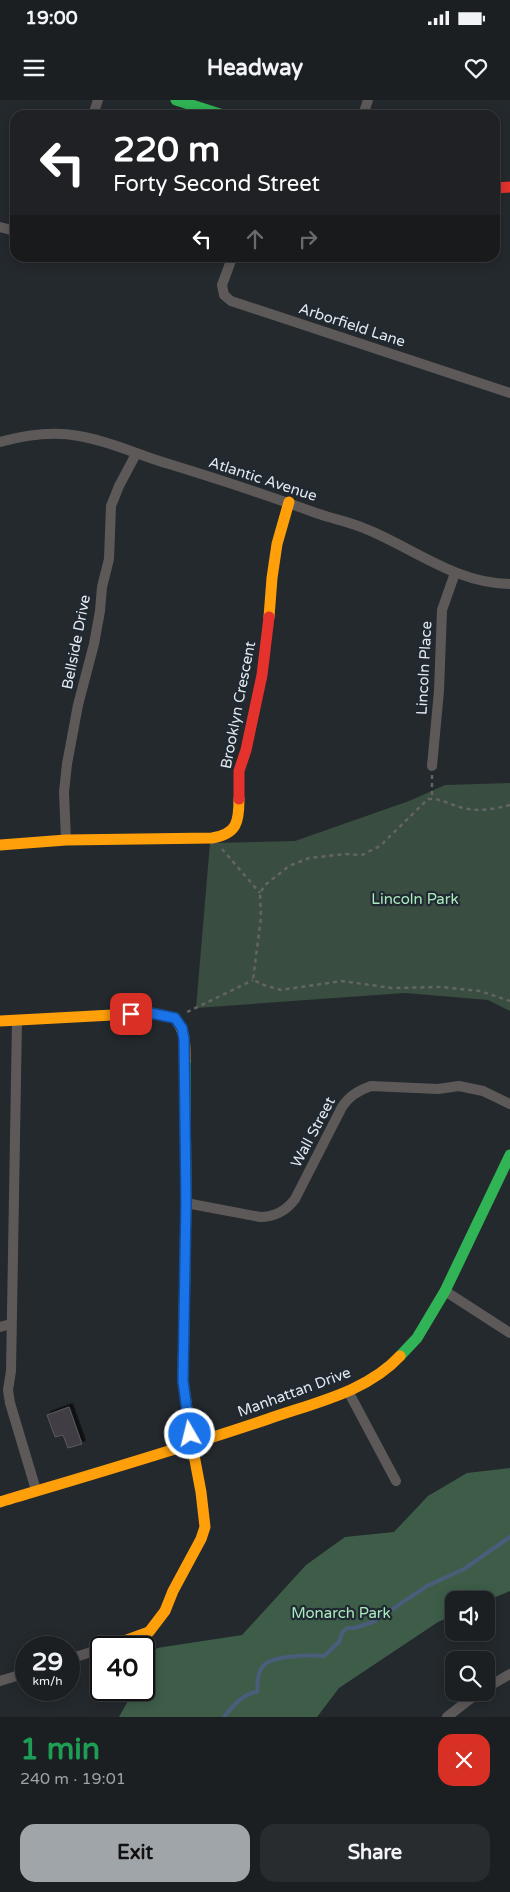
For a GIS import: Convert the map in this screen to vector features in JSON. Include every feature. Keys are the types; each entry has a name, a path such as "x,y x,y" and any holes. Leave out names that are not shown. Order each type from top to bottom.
{"street":[{"path":"176,100 196,103 212,110"},
{"name":"Arborfield Lane","path":"231,262 222,285 224,296 231,301 510,393"},
{"name":"Atlantic Avenue","path":"0,442 50,434 77,435 108,442 136,454 290,502 366,529 455,573 510,584"},
{"name":"Bellside Drive","path":"66,840 64,792 67,764 78,706 94,644 102,587 109,559 111,506 136,454"},
{"name":"Brooklyn Crescent","path":"0,845 66,840 212,838 225,836 234,828 239,818 239,771 246,750 262,675 269,626 276,544 290,502"},
{"name":"Lincoln Place","path":"432,766 439,691 442,610 455,573"},
{"path":"0,1021 150,1013 175,1018 182,1028 184,1039 186,1203 183,1381 204,1515 204,1528 201,1539 173,1591 165,1611 149,1632 142,1636"},
{"path":"16,1021 11,1371 8,1390 10,1404 36,1490"},
{"name":"Wall Street","path":"186,1203 260,1217 270,1217 280,1213 290,1206 295,1199 342,1106 348,1098 362,1089 371,1086 438,1089 458,1086 484,1091 510,1104"},
{"name":"Manhattan Drive","path":"0,1502 192,1444 348,1391 372,1378 392,1364 417,1338 445,1291 510,1155"},
{"path":"445,1291 510,1333"},
{"path":"0,1327 11,1324"},
{"path":"348,1391 396,1481"},
{"path":"495,1683 510,1674"},
{"path":"0,1681 15,1676"},
{"path":"447,1717 467,1701"}],"path":[{"path":"432,766 432,799"},
{"path":"253,980 261,917 260,894 265,885 289,866 309,858 346,854 362,855 380,846 428,799 438,799 463,808 482,811 510,805"},
{"path":"212,838 260,894"},
{"path":"253,980 281,990 342,980 392,988 442,987 480,991 510,1001"},
{"path":"175,1018 253,980"}],"green space":[{"name":"Lincoln Park","path":"510,783 510,1011 488,1000 405,993 196,1008 210,843 295,841 409,801 445,785"},
{"name":"Monarch Park","path":"510,1468 510,1591 495,1597 495,1591 445,1591 445,1619 339,1688 317,1717 119,1717 128,1701 155,1701 155,1652 157,1648 242,1635 306,1565 345,1537 394,1532 428,1496 467,1473"}],"building":[{"path":"69,1407 82,1444 68,1448 63,1435 55,1437 47,1415"}],"waterway":[{"path":"224,1717 242,1698 257,1692 260,1672 268,1662 292,1656 324,1656 339,1642 342,1633 347,1628 355,1628 373,1622 427,1586 464,1569 510,1537"}],"traffic: fast":[{"path":"176,100 207,110"},
{"path":"185,1061 186,1203 183,1381 194,1455"},
{"path":"400,1356 417,1338 445,1291 510,1155"}],"traffic: slow":[{"path":"269,617 277,544 289,502"},
{"path":"0,845 66,840 212,838 227,833 235,826 239,799"},
{"path":"0,1021 150,1013 175,1018 183,1033 185,1061"},
{"path":"0,1502 321,1402 356,1388 372,1379 400,1356"},
{"path":"138,1636 149,1632 165,1611 173,1591 201,1539 205,1527 194,1455"}],"traffic: jam":[{"path":"500,188 510,187"},
{"path":"239,799 239,771 246,750 262,675 269,617"}],"route":[{"path":"131,1014 150,1013 175,1018 182,1028 184,1039 186,1203 183,1381 190,1434"}]}
